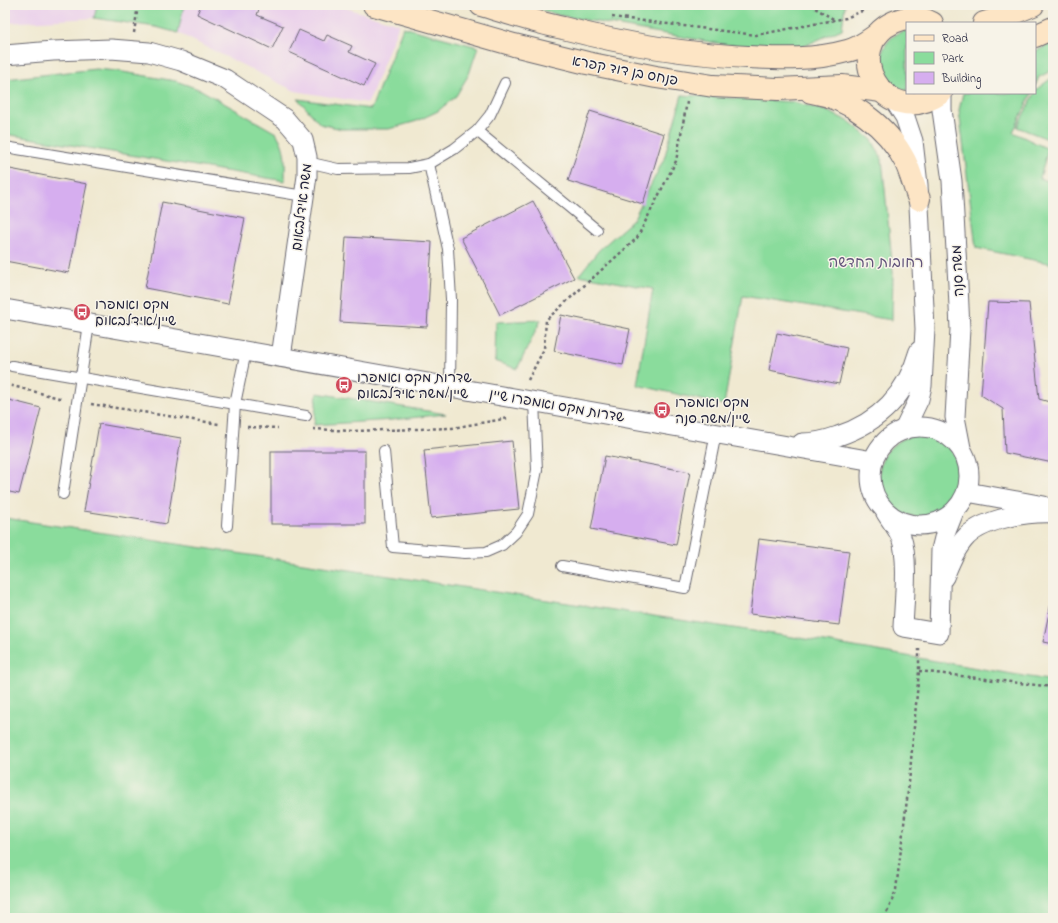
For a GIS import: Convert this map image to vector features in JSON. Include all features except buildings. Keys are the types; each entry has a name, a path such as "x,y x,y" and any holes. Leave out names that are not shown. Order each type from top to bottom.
{"main road":[{"name":"פנחס בן דוד קפרא","path":"374,5 539,52 691,83 713,86 778,89 842,86 888,96 907,104 920,103 932,99 940,94"},
{"name":"פנחס בן דוד קפרא","path":"481,5 593,36 641,46 718,56 791,58 820,57 848,51 878,34 888,25 899,20 912,18 932,22"},
{"path":"987,22 1033,5"},
{"path":"1036,36 1053,28"},
{"path":"878,34 872,44 869,57 870,70 874,81 888,96"},
{"path":"778,89 814,93 832,98 866,116 880,127 893,141 906,162 919,199"}],"street":[{"name":"משה אידלבאום","path":"5,55 53,50 111,49 148,52 182,61 225,79 285,119 303,140 307,157 307,176 281,358"},
{"name":"משה סנה","path":"941,94 952,181 958,284 960,329 955,417 961,448"},
{"path":"888,96 905,117 913,141 919,199 925,329 922,386 919,399 904,430"},
{"name":"שדרות מקס ואמפרו שיין","path":"5,309 873,461"},
{"path":"770,443 806,443 828,439 850,432 880,414 892,402 906,381 916,360 925,329"},
{"path":"920,427 936,430 950,437 961,448 968,463 969,477 967,492 953,514 945,534 941,550 939,633 903,627 904,550 902,539 897,529 874,494 871,477 873,461 880,447 891,437 904,430 920,427"},
{"path":"967,492 1053,508"},
{"path":"883,509 895,518 909,524 924,525 940,522 953,514"},
{"path":"940,583 956,550 968,536 980,528 998,520 1020,515 1053,513"}],"lane":[{"path":"307,162 338,169 409,168 429,164 454,149 477,131 490,115 505,83"},
{"path":"477,131 597,230"},
{"path":"5,147 304,196"},
{"path":"429,164 448,250 452,299 450,387"},
{"path":"62,494 89,324"},
{"path":"227,526 234,404 246,351"},
{"path":"12,366 306,416"},
{"path":"384,451 393,547 465,553 486,552 502,545 516,532 528,514 537,470 526,400"},
{"path":"562,566 685,588 716,433"}],"path":[{"path":"132,51 138,5"},
{"path":"810,5 836,20"},
{"path":"607,16 756,35 846,18 876,5"},
{"path":"526,400 544,349 546,320 637,238 676,161 691,83"},
{"path":"885,918 896,890 909,783 919,671 919,630"},
{"path":"919,671 1053,687"}],"shaded area":[{"path":"5,5 97,5 94,18 5,23"},
{"path":"184,5 336,5 399,24 368,103 295,91 178,33"}],"green space":[{"path":"97,5 184,5 178,33 156,27 94,18"},
{"path":"527,5 845,5 842,29 793,51 722,44 558,15"},
{"path":"403,27 478,47 469,74 456,96 438,111 417,121 389,129 342,129 320,124 298,99 371,109"},
{"path":"906,30 906,91 896,87 887,80 881,61 883,51 888,42 896,35"},
{"path":"1053,42 1053,70 1039,77 1036,84 1036,51"},
{"path":"96,69 176,81 201,90 276,133 284,150 285,181 5,134 5,79"},
{"path":"1053,77 1053,141 1017,127 1034,94 1036,94 1037,89"},
{"path":"963,94 1032,94 1013,132 1048,149 1040,178 1053,183 1053,264 976,248 959,110"},
{"path":"682,95 794,102 827,111 850,122 872,140 882,159 893,272 892,320 743,296 724,405 637,385 653,289 579,275 599,250 633,220 664,159"},
{"path":"541,320 517,369 495,361 496,322"},
{"path":"317,393 446,414 392,420 314,425"},
{"path":"920,435 936,438 949,447 958,460 961,476 958,492 949,505 936,514 920,517 904,514 891,505 882,492 879,476 882,460 891,447 904,438"},
{"path":"5,518 819,641 1053,681 1053,918 5,918"}],"place":[{"name":"מקס ואמפרו שיין/אידלבאום","path":"82,312"},
{"name":"שדרות מקס ואמפרו שיין/משה אידלבאום","path":"344,385"},
{"name":"מקס ואמפרו שיין/משה סנה","path":"662,410"}],"district":[{"name":"רחובות החדשה","path":"876,262"}]}
